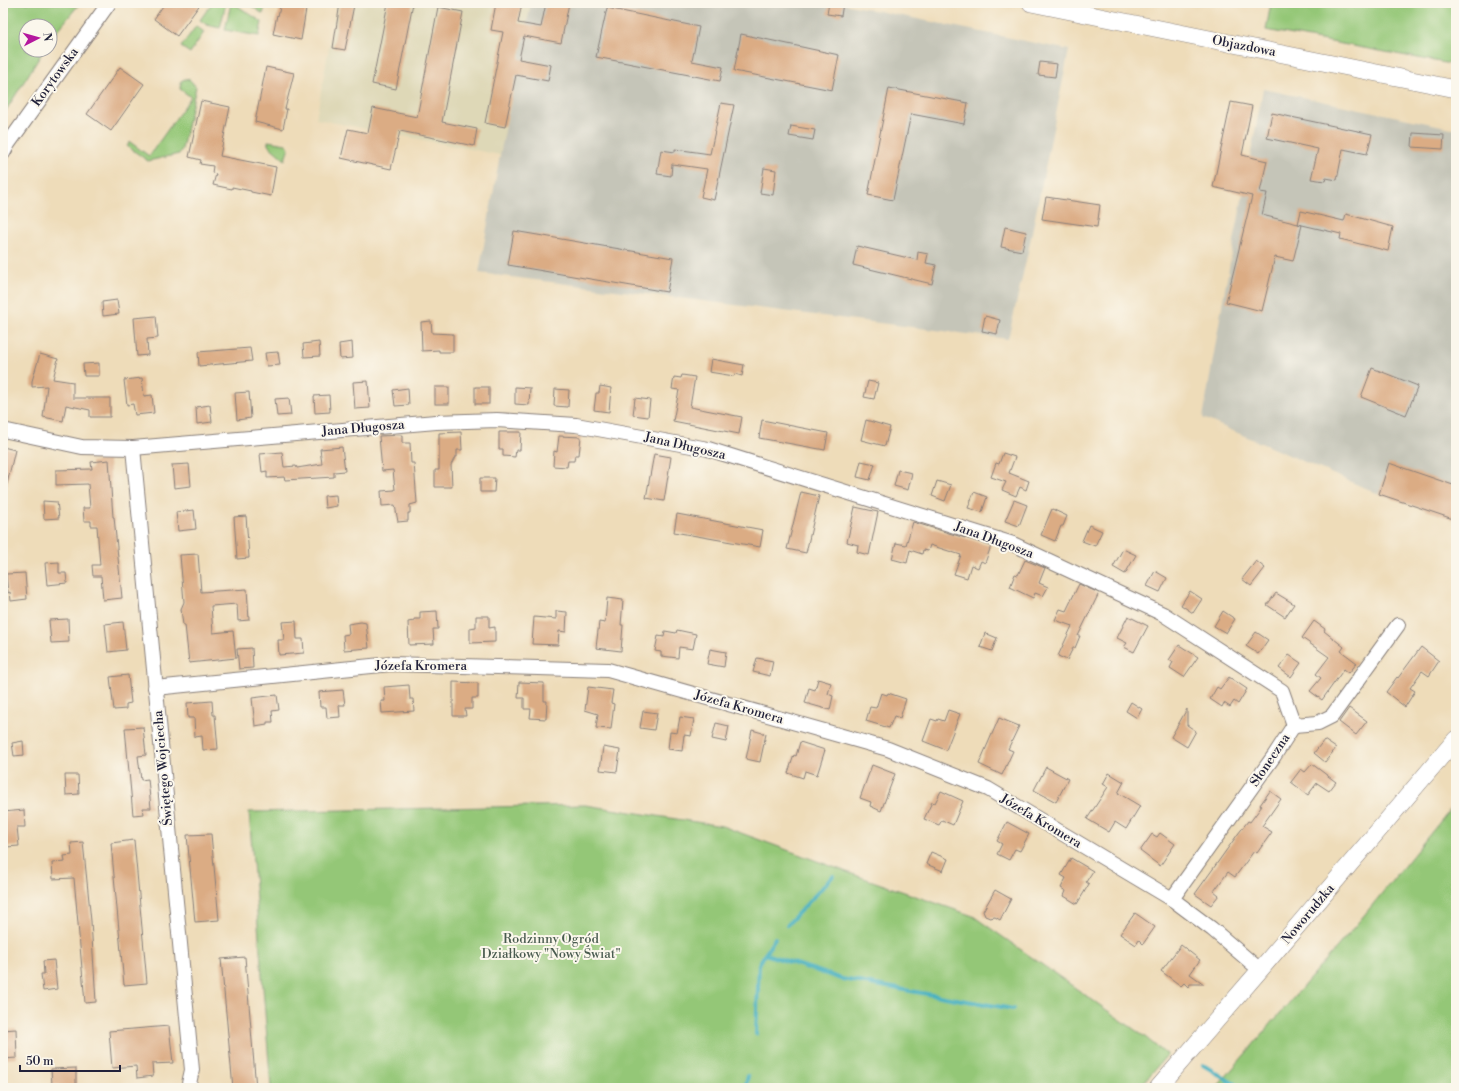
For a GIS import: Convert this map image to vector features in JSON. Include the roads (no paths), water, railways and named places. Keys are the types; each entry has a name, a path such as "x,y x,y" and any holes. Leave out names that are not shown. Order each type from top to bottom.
{"street":[{"name":"Korytowska","path":"3,153 109,3"},
{"name":"Objazdowa","path":"1032,3 1456,89"},
{"name":"Jana Długosza","path":"3,430 82,447 133,448 436,422 497,420 602,428 708,449 1013,544 1163,614 1282,691 1294,726"},
{"name":"Świętego Wojciecha","path":"133,448 192,1070 188,1088"},
{"name":"Słoneczna","path":"1172,899 1294,726 1318,722 1332,716 1398,625"},
{"name":"Józefa Kromera","path":"155,688 391,664 608,670 888,749 988,789 1172,899 1212,929 1260,970"},
{"name":"Noworudzka","path":"1158,1088 1456,739"}],"waterway":[{"path":"787,925 833,876"},
{"path":"756,1034 759,964 775,938"},
{"path":"765,954 842,979 1013,1009"},
{"path":"1203,1065 1241,1088"},
{"path":"745,1088 748,1076"}],"park label":[{"name":"Rodzinny Ogród Działkowy \"Nowy Świat\"","path":"551,946"}]}
